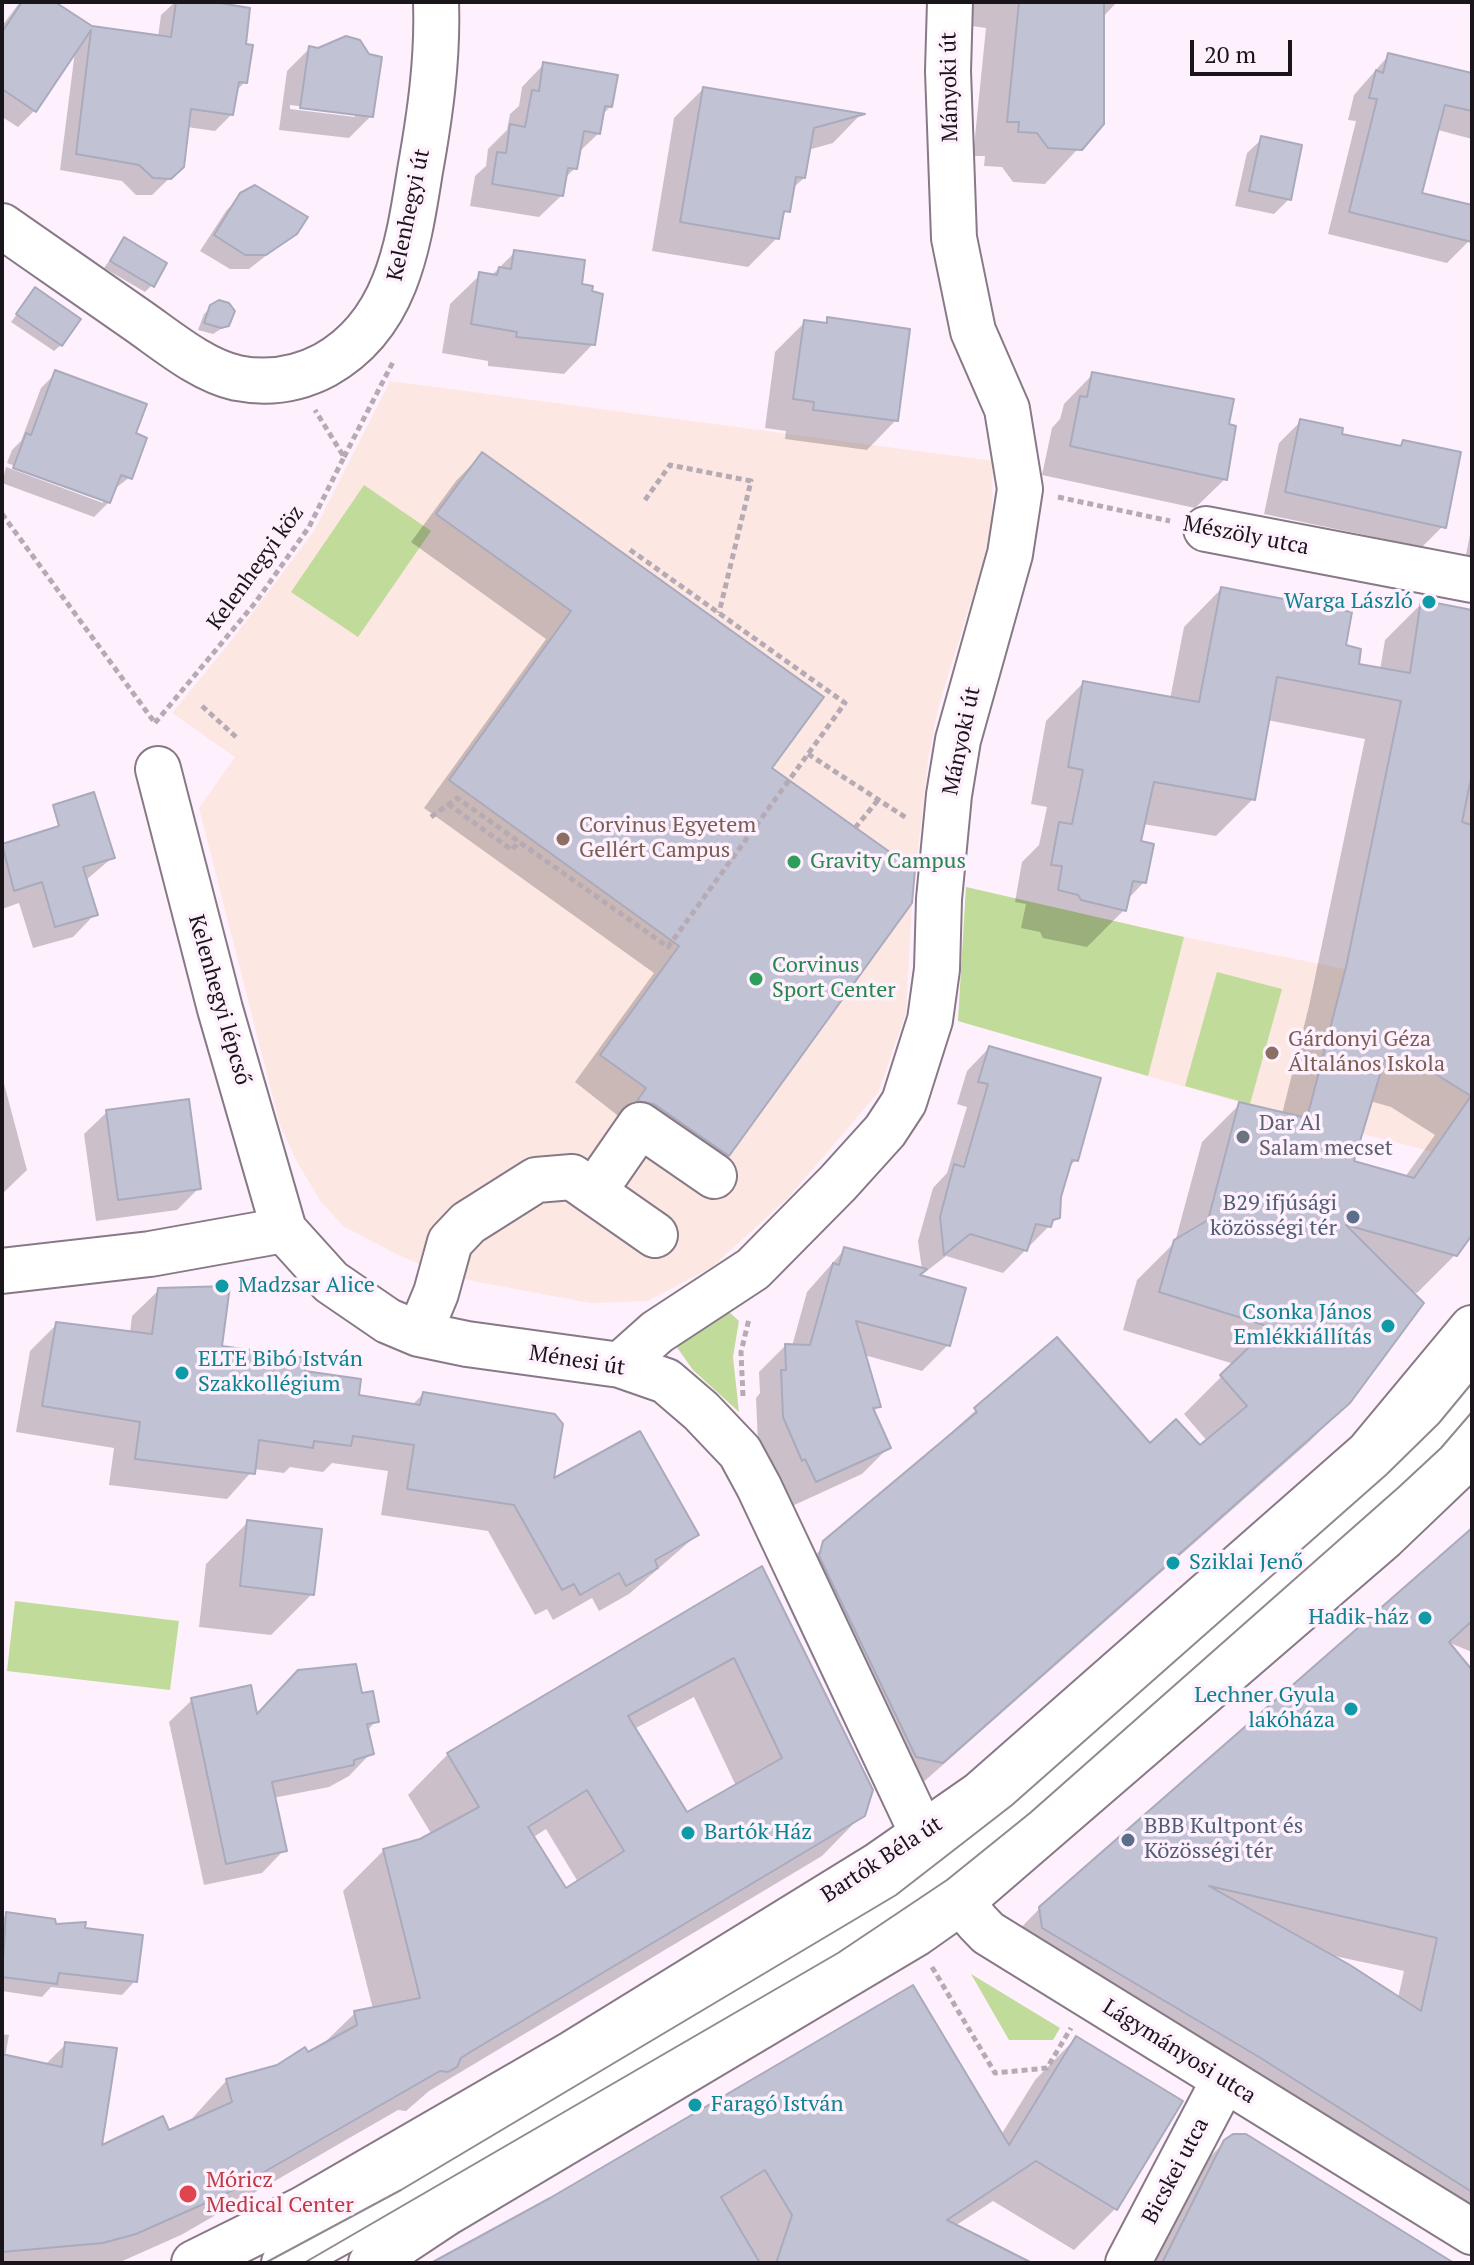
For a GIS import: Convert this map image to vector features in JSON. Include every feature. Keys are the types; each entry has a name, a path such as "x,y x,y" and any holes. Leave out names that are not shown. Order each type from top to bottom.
{"street":[{"name":"Kelenhegyi út","path":"2,226 198,360 234,377 259,380 302,377 343,355 371,327 390,298 407,241 428,126 437,38 436,2"},
{"name":"Mányoki út","path":"620,1365 657,1332 753,1269 885,1131 904,1102 917,1070 932,1007 937,969 944,842 958,740 1010,554 1020,489 1007,409 973,331 954,238 948,71 950,2"},
{"name":"Mészöly utca","path":"1206,529 1472,580"},
{"name":"Kelenhegyi lépcső","path":"158,769 220,1009 284,1230"},
{"path":"595,1190 640,1125 714,1176"},
{"path":"419,1334 436,1293 450,1242 468,1223 536,1180 572,1177 595,1190 655,1235"},
{"name":"Ménesi út","path":"284,1230 331,1282 357,1304 419,1334 514,1352 620,1365 666,1381 740,1452 942,1870"},
{"path":"2,1271 150,1254 284,1230"},
{"name":"Bartók Béla út","path":"194,2263 342,2237 448,2212 917,1933 942,1870 980,1794 1368,1453 1472,1328"},
{"path":"1470,1405 1459,1386 1472,1350"},
{"name":"Bartók Béla út","path":"284,2263 342,2237 573,2053 942,1870 1003,1824 1393,1481 1470,1405"},
{"name":"Bartók Béla út","path":"417,2190 672,2040 942,1870 1372,1547 1472,1453"},
{"name":"Lágymányosi utca","path":"942,1870 988,1933 1472,2232"},
{"name":"Bicskei utca","path":"1128,2263 1224,2080"},
{"path":"342,2237 417,2190"},
{"path":"342,2237 417,2190"}],"path":[{"path":"302,377 308,399 344,457"},
{"name":"Kelenhegyi köz","path":"2,514 155,723 255,603 309,527 351,445"},
{"path":"645,500 670,465 751,481 719,613"},
{"name":"Mészöly utca","path":"1020,489 1206,529"},
{"path":"431,817 457,798 668,947 845,703 629,549"},
{"path":"202,706 236,737"},
{"path":"808,754 878,800 855,828"},
{"path":"448,804 512,850 519,841"},
{"path":"744,1407 741,1369 748,1322"},
{"path":"932,1966 995,2073 1047,2068 1060,2045"}],"shaded area":[{"name":"Corvinus Egyetem Gellért Campus","path":"390,381 993,461 992,518 984,559 938,709 928,761 912,903 906,1013 878,1093 788,1198 712,1267 648,1301 590,1303 473,1281 431,1269 396,1254 343,1226 321,1202 280,1125 199,808 235,757 172,713 314,531"},
{"name":"Gárdonyi Géza Általános Iskola","path":"966,887 1184,937 1472,994 1472,1162 1227,1099 958,1021"}],"green space":[{"path":"364,485 431,531 358,637 291,592"},
{"path":"966,887 1184,937 1148,1076 958,1021"},
{"path":"1217,972 1282,989 1250,1104 1185,1086"},
{"path":"727,1310 739,1321 733,1357 739,1412 693,1370 676,1346 680,1338"},
{"path":"15,1601 179,1621 170,1690 7,1671"},
{"path":"971,1974 1060,2028 1053,2040 1009,2040"}],"building":[{"path":"22,2 55,2 92,26 171,37 176,2 214,2 250,8 246,44 253,45 247,83 239,82 233,115 191,109 184,167 171,179 153,178 139,165 76,154 91,30 36,112 2,89 2,32"},
{"path":"1019,2 1104,2 1104,124 1082,150 1048,148 1037,133 1018,132 1019,122 1007,122"},
{"path":"346,36 360,40 369,54 382,57 373,117 300,108 309,46 318,48"},
{"path":"1388,53 1472,73 1472,111 1445,105 1422,193 1472,205 1472,242 1349,212 1377,99 1369,98 1376,70 1383,73"},
{"path":"543,62 618,75 612,107 605,106 600,134 584,131 577,169 568,168 563,196 492,184 497,152 506,153 510,124 525,127 532,90 539,91"},
{"path":"703,87 865,114 814,128 805,178 796,177 790,212 784,211 779,239 680,222"},
{"path":"1261,136 1302,145 1291,200 1249,191"},
{"path":"255,185 308,217 297,234 266,255 245,255 214,235 240,193"},
{"path":"124,237 167,263 154,287 110,261"},
{"path":"514,250 585,260 582,284 593,286 592,291 603,294 595,345 516,337 517,332 471,324 479,272 497,275 499,267 511,269"},
{"path":"35,287 81,319 62,346 16,314"},
{"path":"219,300 229,303 235,311 229,326 221,328 204,323 210,305"},
{"path":"827,317 910,329 898,421 813,410 814,402 793,399 804,320 827,323"},
{"path":"55,370 147,404 136,433 147,438 132,479 121,475 110,503 13,468 26,433 31,435"},
{"path":"1092,372 1234,399 1229,424 1236,426 1227,480 1070,446 1080,396 1087,397"},
{"path":"1300,419 1343,428 1342,434 1401,446 1403,440 1461,452 1446,528 1285,492"},
{"path":"482,452 824,697 772,768 915,870 912,903 729,1156 654,1104 637,1101 646,1088 600,1055 679,946 449,780 571,611 436,514"},
{"path":"1221,587 1352,612 1346,645 1361,649 1359,664 1410,673 1421,600 1472,610 1472,774 1462,822 1472,825 1472,1235 1457,1256 1346,1225 1424,1303 1350,1403 943,1763 916,1757 819,1556 823,1541 977,1412 974,1408 1057,1337 1150,1443 1176,1419 1200,1445 1247,1406 1220,1375 1270,1327 1159,1292 1174,1240 1208,1220 1239,1102 1307,1118 1346,967 1401,701 1277,677 1255,800 1154,782 1141,841 1154,844 1146,883 1133,881 1126,911 1081,900 1078,895 1058,890 1062,866 1051,865 1059,822 1072,824 1083,770 1068,767 1083,681 1199,702","holes":["1385,1058 1429,1070 1471,1096 1414,1178 1354,1161"]},
{"path":"94,792 115,858 83,867 98,915 55,927 42,882 14,891 2,844 59,826 53,805"},
{"path":"989,1046 1101,1078 1078,1161 1072,1160 1061,1197 1060,1218 1053,1220 1051,1227 1036,1224 1027,1251 970,1234 944,1255 940,1217 954,1164 964,1167 988,1084 978,1082"},
{"path":"189,1099 201,1189 118,1200 106,1110"},
{"path":"844,1247 927,1269 920,1275 966,1288 950,1346 856,1321 881,1407 873,1408 891,1448 816,1482 805,1459 802,1461 783,1417 781,1370 786,1370 785,1344 810,1345 833,1263 839,1265"},
{"path":"230,1286 222,1346 307,1358 305,1371 361,1379 359,1395 420,1405 423,1392 555,1414 563,1424 554,1478 640,1431 699,1535 655,1560 658,1568 626,1586 619,1573 580,1595 574,1584 562,1590 514,1505 407,1489 414,1445 353,1436 351,1446 314,1441 313,1448 259,1440 255,1474 135,1459 140,1422 42,1406 56,1322 152,1334 158,1288"},
{"path":"247,1520 322,1529 314,1595 240,1586"},
{"path":"1472,1528 1472,1621 1449,1642 1472,1670 1472,2192 1259,2057 1042,1928 1039,1907","holes":["1209,1886 1437,1938 1421,2011 1350,1965"]},
{"path":"762,1566 873,1790 865,1816 472,2051 461,2058 457,2067 448,2072 440,2071 224,2195 136,2234 103,2243 2,2252 2,2054 62,2067 65,2042 117,2048 102,2145 163,2116 169,2130 232,2102 226,2079 277,2065 305,2047 308,2052 357,2025 354,2011 420,1998 383,1849 420,1839 479,1807 447,1753","holes":["734,1658 782,1758 687,1812 628,1716","587,1790 624,1851 566,1888 528,1827"]},
{"path":"356,1664 362,1693 373,1691 379,1722 367,1724 374,1754 354,1760 354,1765 272,1782 287,1851 226,1864 191,1698 251,1685 257,1714 298,1670"},
{"path":"6,1912 55,1919 56,1924 86,1922 85,1928 143,1935 137,1982 59,1973 57,1984 2,1977"},
{"path":"913,1985 1009,2145 1076,2036 1183,2101 1117,2210 1036,2161 947,2220 1032,2263 776,2263 792,2215 765,2170 721,2197 760,2263 431,2263 550,2198"},
{"path":"1233,2134 1246,2134 1454,2263 1162,2263 1224,2140"}],"tram line":[{"path":"265,2263 401,2190 896,1895 1012,1805 1387,1474 1439,1423 1472,1383"},
{"path":"304,2263 838,1953 947,1880 1030,1813 1399,1487 1441,1448 1472,1412"}],"place":[{"name":"Warga László","path":"1429,602"},
{"name":"Corvinus Egyetem Gellért Campus","path":"563,839"},
{"name":"Gravity Campus","path":"794,862"},
{"name":"Corvinus Sport Center","path":"756,979"},
{"name":"Gárdonyi Géza Általános Iskola","path":"1272,1053"},
{"name":"Dar Al Salam mecset","path":"1243,1137"},
{"name":"B29 ifjúsági közösségi tér","path":"1353,1217"},
{"name":"Madzsar Alice","path":"222,1286"},
{"name":"Csonka János Emlékkiállítás","path":"1388,1326"},
{"name":"ELTE Bibó István Szakkollégium","path":"182,1373"},
{"name":"Sziklai Jenő","path":"1173,1563"},
{"name":"Hadik-ház","path":"1425,1618"},
{"name":"Lechner Gyula lakóháza","path":"1351,1709"},
{"name":"Bartók Ház","path":"688,1833"},
{"name":"BBB Kultpont és Közösségi tér","path":"1128,1840"},
{"name":"Faragó István","path":"695,2105"},
{"name":"Móricz Medical Center","path":"188,2194"}]}
